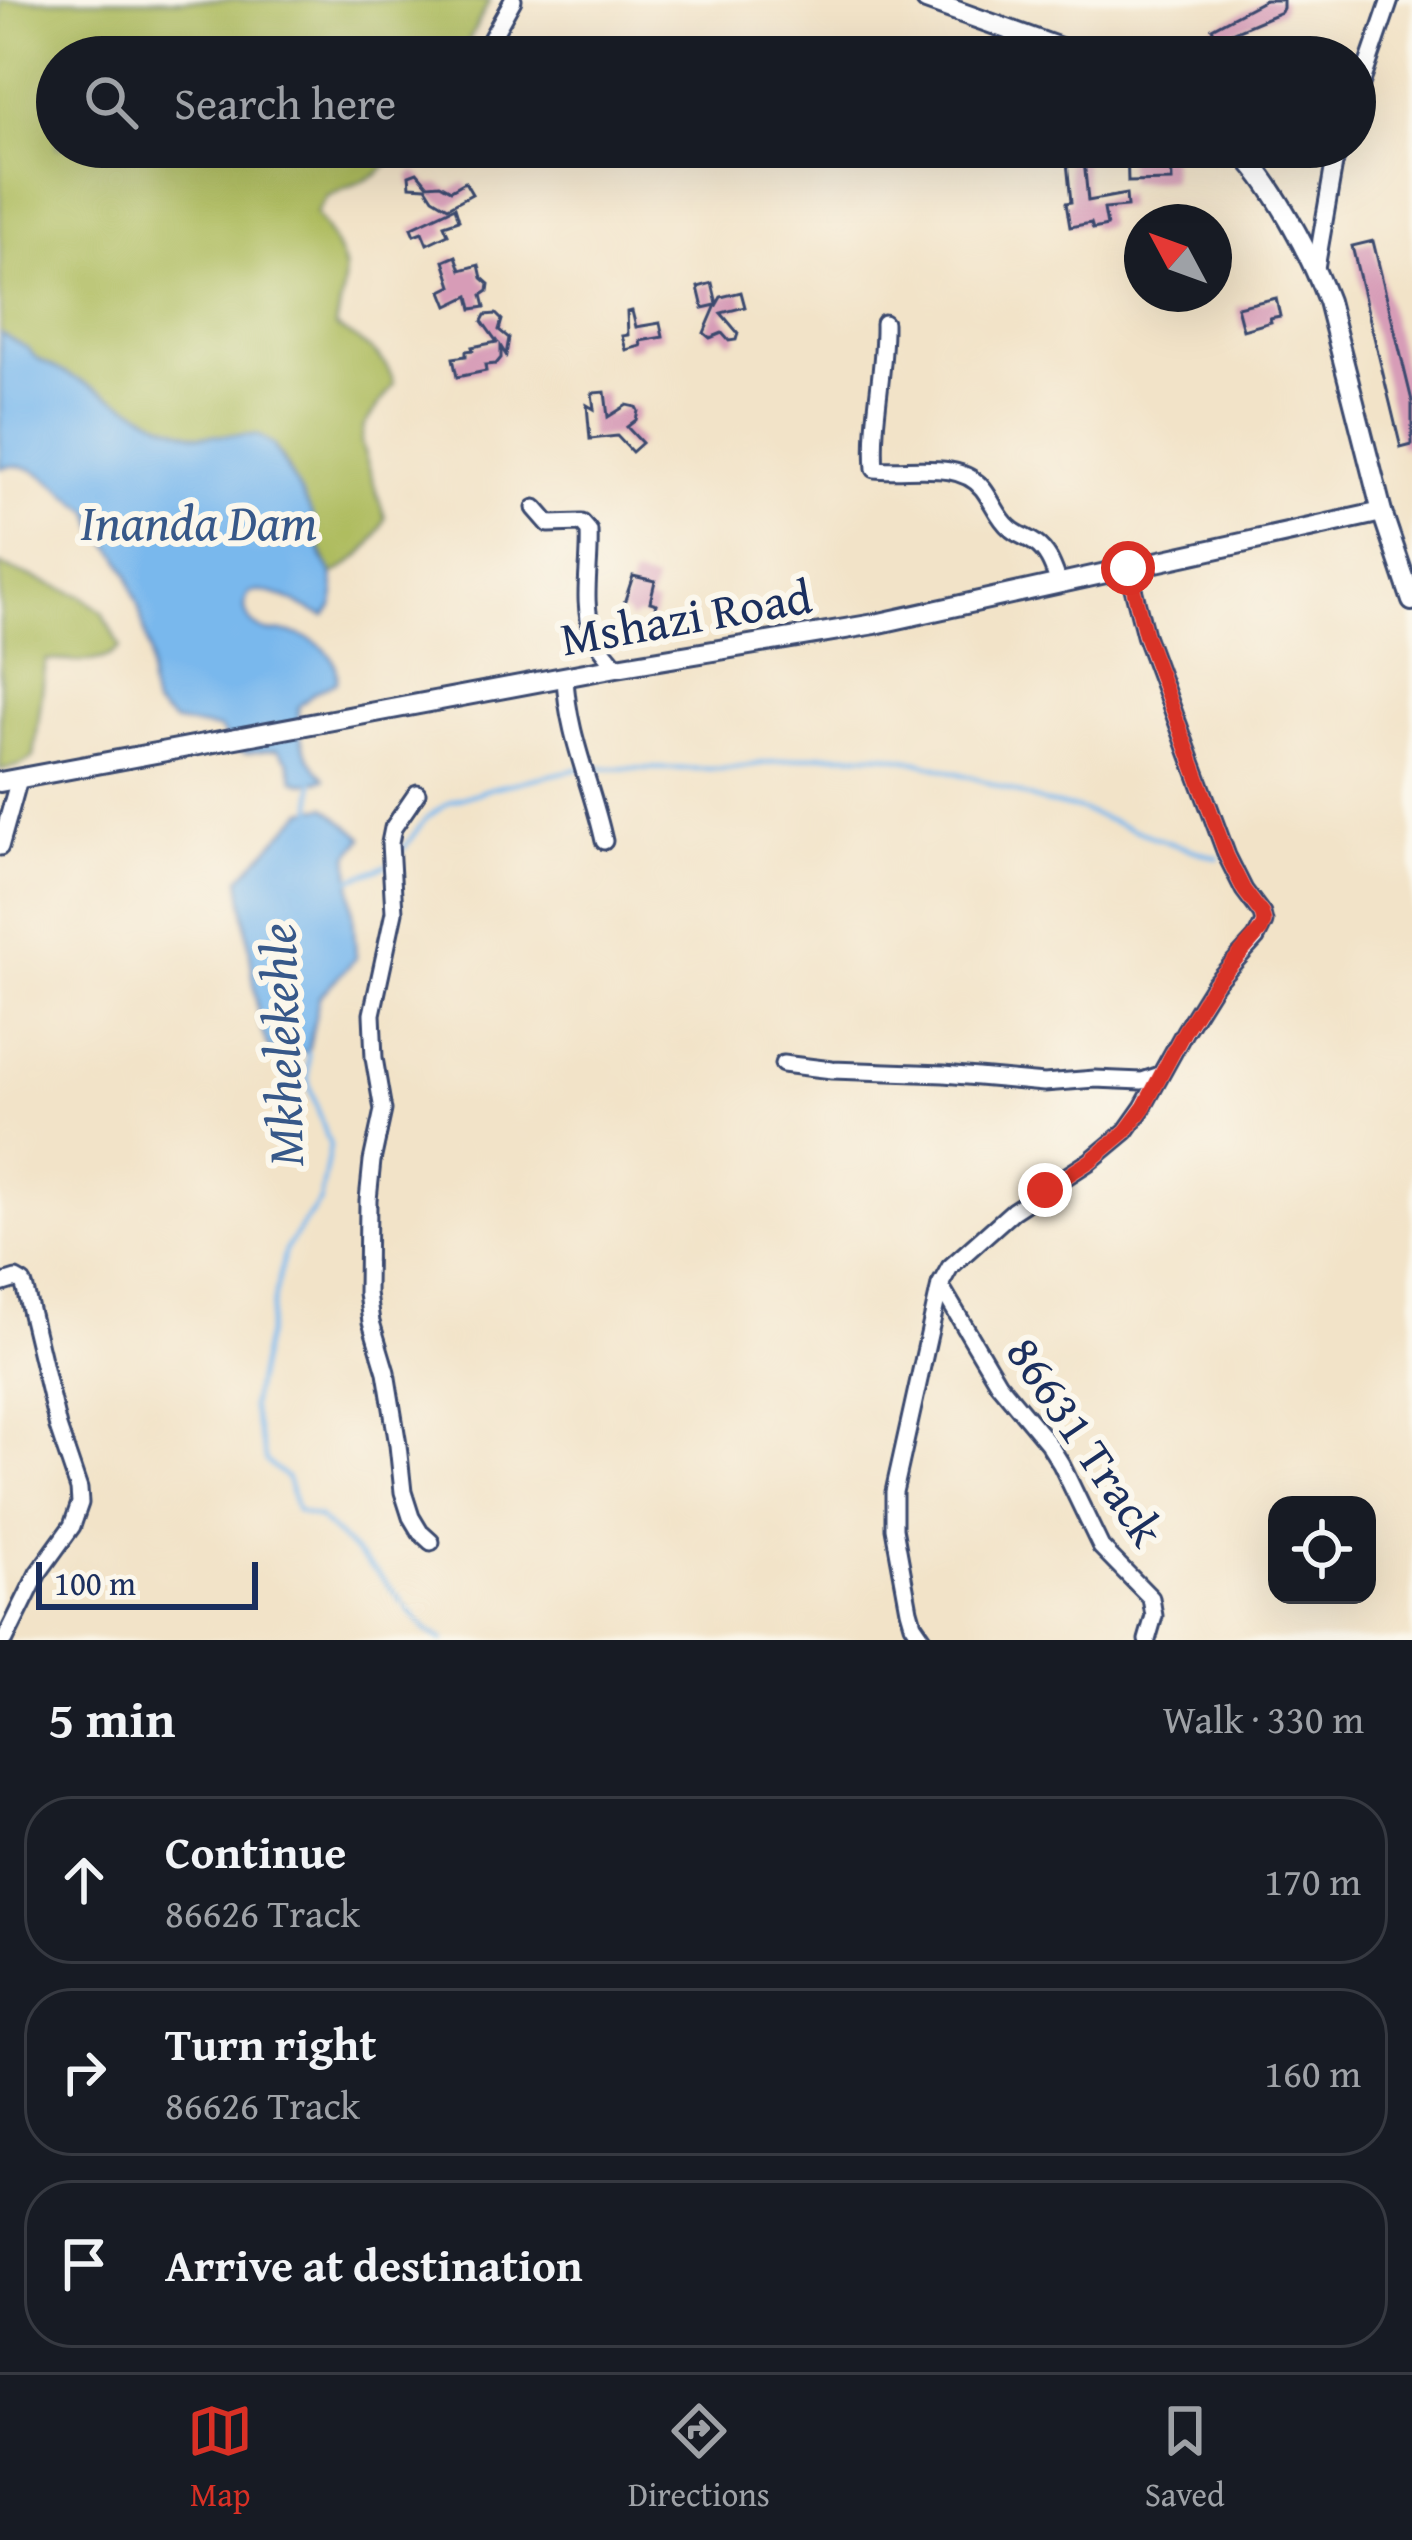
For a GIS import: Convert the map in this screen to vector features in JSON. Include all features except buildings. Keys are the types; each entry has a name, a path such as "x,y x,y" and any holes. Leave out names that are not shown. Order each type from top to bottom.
{"street":[{"path":"493,36 513,0"},
{"path":"926,0 1026,36"},
{"path":"1376,41 1390,0"},
{"path":"1252,168 1282,208 1316,268 1382,512 1405,558 1412,601"},
{"path":"1316,268 1333,168"},
{"path":"884,323 874,469 942,470 973,479 1012,530 1044,552 1059,583"},
{"path":"535,508 549,524 581,523 589,531 591,629 616,667"},
{"name":"Mshazi Road","path":"10,781 566,676 875,624 1382,512"},
{"path":"924,1640 908,1610 892,1515 898,1464 940,1285 950,1267 1012,1211 1112,1145 1144,1107 1215,983 1256,938 1264,922 1227,856 1145,634 1128,568"},
{"path":"566,676 572,731 604,841"},
{"path":"0,848 10,781"},
{"path":"417,793 393,828 394,912 372,1014 383,1110 368,1200 368,1293 370,1322 386,1372 403,1492 411,1516 431,1542"},
{"path":"783,1064 1026,1081 1127,1082 1160,1075"},
{"path":"0,1284 16,1279 25,1289 80,1503 72,1526 38,1574 4,1640"},
{"name":"86631 Track","path":"940,1285 998,1383 1061,1464 1101,1547 1151,1598 1154,1616 1147,1640"}],"green space":[{"path":"0,0 490,0 471,36 36,36 36,168 383,168 327,196 316,213 344,267 336,327 379,357 394,384 364,426 361,443 385,518 370,544 341,570 332,575 316,528 273,445 257,435 199,436 166,425 36,358 0,333"},
{"path":"0,565 82,596 102,612 120,647 95,660 46,660 34,757 0,770"}],"water":[{"name":"Inanda Dam","path":"0,333 36,358 166,425 199,436 257,435 273,445 308,506 335,594 325,616 278,595 259,592 249,593 245,610 259,628 305,637 334,662 337,681 298,707 304,747 325,779 304,784 294,780 289,762 278,749 245,753 233,749 220,729 174,722 154,706 150,654 139,608 118,555 97,531 91,512 37,472 25,467 0,468"},
{"path":"326,807 363,838 349,855 356,958 319,997 308,1052 268,1048 259,1021 240,878 304,811"}],"waterway":[{"path":"395,860 426,818 450,802 492,788 582,768 724,769 822,755 884,755 918,762 1078,809 1218,858"},
{"name":"Mkhelekehle","path":"313,782 313,812"},
{"path":"346,881 386,866"},
{"name":"Mkhelekehle","path":"308,1052 308,1081 330,1146 320,1201 285,1250 251,1406 266,1461 287,1478 297,1511 319,1518 379,1575 428,1631 443,1640"}],"route":[{"path":"1045,1190 1126,1131 1215,983 1256,938 1264,922 1227,856 1145,634 1128,568"}]}
